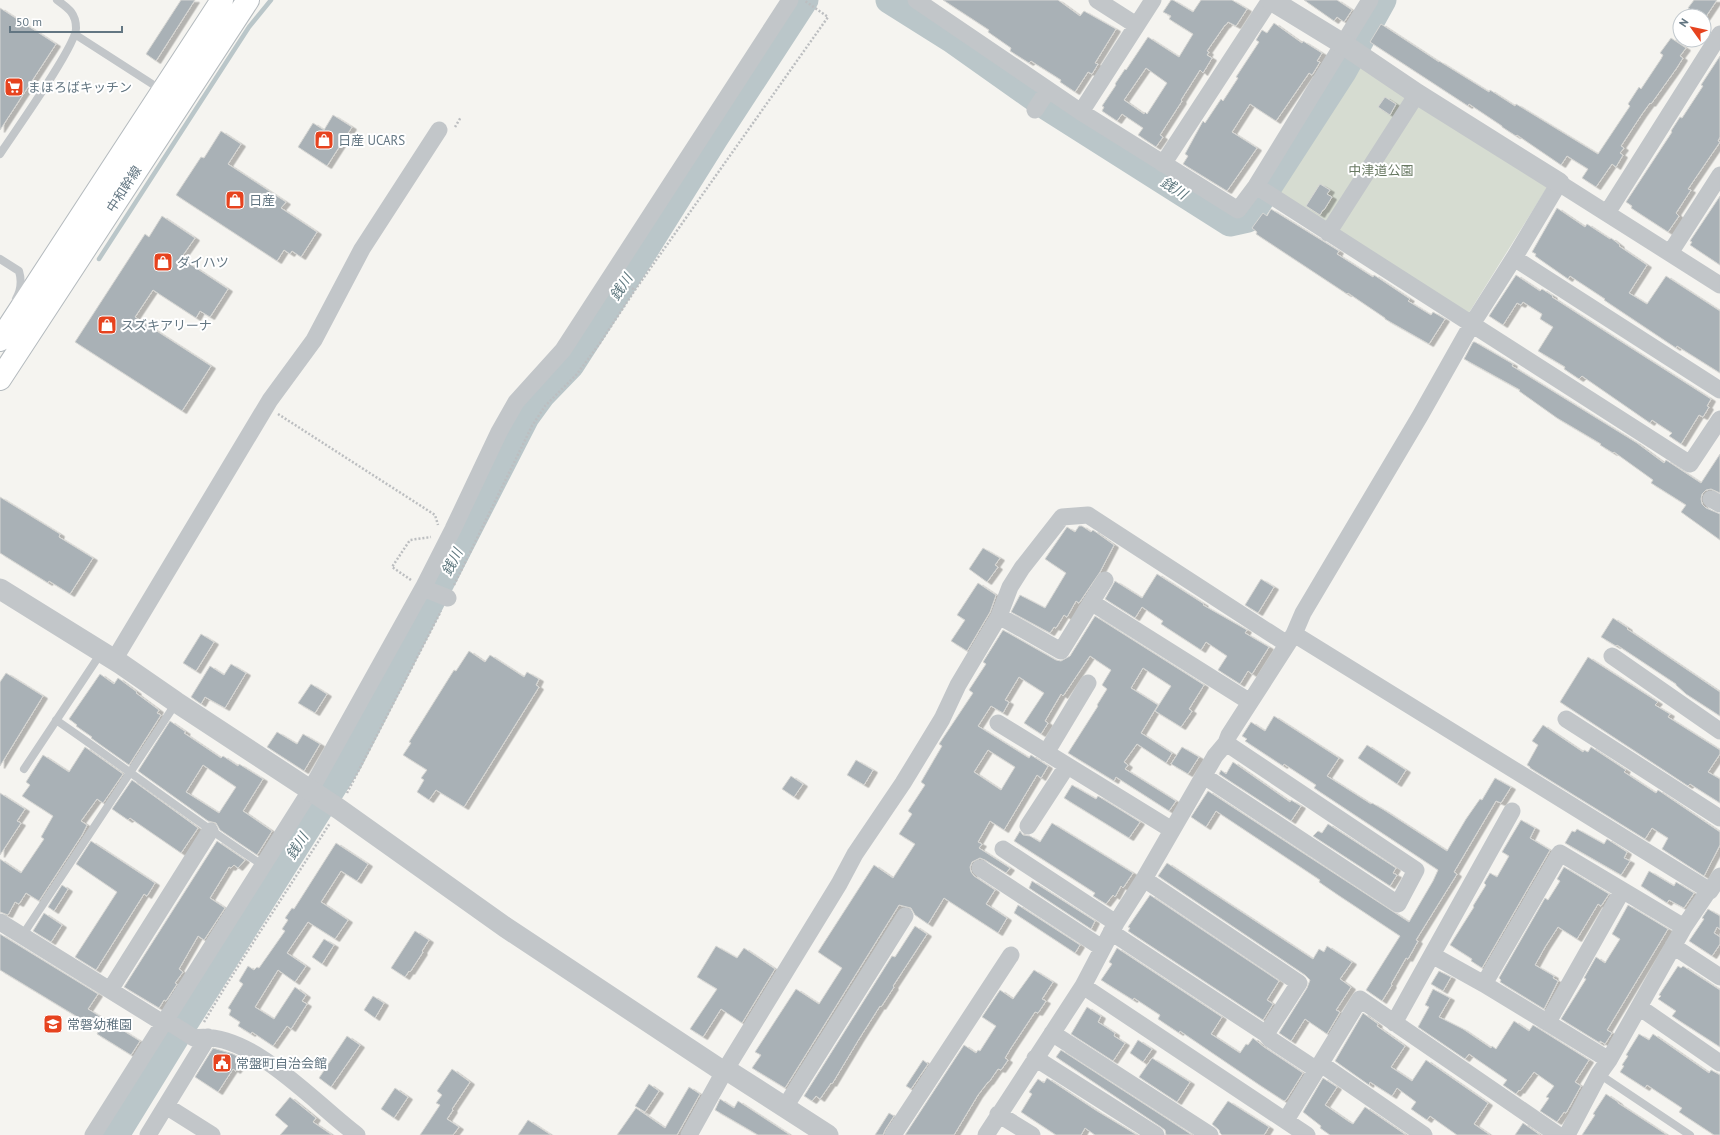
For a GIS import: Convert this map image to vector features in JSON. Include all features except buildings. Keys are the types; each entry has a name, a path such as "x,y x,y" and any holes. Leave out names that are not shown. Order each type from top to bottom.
{"main road":[{"name":"中和幹線","path":"1,340 222,0"},
{"name":"中和幹線","path":"0,379 248,0"}],"street":[{"path":"93,1135 312,792 426,588 499,432 516,402 563,350 790,0"},
{"path":"916,0 1081,112 1238,210 1263,190 1351,49 1370,0"},
{"path":"1097,0 1136,25"},
{"path":"1081,112 1152,0"},
{"path":"1163,164 1271,0 1351,49 1416,94 1720,285"},
{"path":"1607,213 1720,34"},
{"path":"1035,110 1048,90"},
{"path":"1328,233 1416,94"},
{"path":"108,656 270,400 314,340 362,249 439,130"},
{"path":"1670,253 1720,175"},
{"path":"986,1135 998,1114 1083,986 1102,948 1144,879 1204,776 1214,756 1226,743 1229,735 1291,639 1303,613 1420,416 1472,324 1559,183"},
{"path":"1263,190 1690,464 1720,419"},
{"path":"1514,258 1720,390"},
{"path":"689,1135 724,1072 856,854 942,719 958,685 999,616 1010,587 1022,568 1062,517 1088,515 1712,895"},
{"path":"999,616 1060,651 1105,580"},
{"path":"426,588 447,597"},
{"path":"0,589 108,656 336,808 505,927 724,1072 730,1072 828,1135"},
{"path":"1091,602 1250,702"},
{"path":"1612,656 1720,731"},
{"path":"1046,753 1088,683"},
{"path":"1566,719 1720,818"},
{"path":"998,723 1172,830"},
{"path":"1204,776 1398,904 1416,870 1226,743"},
{"path":"1028,826 1067,766"},
{"path":"1394,1023 1512,811"},
{"path":"110,990 210,831"},
{"path":"1002,849 1266,1034 1270,1039 1319,1067 1424,1135"},
{"path":"1484,984 1560,853 1684,927"},
{"path":"980,868 1102,948"},
{"path":"1567,1135 1599,1074 1609,1060 1684,927 1712,895 1720,876"},
{"path":"1144,879 1299,983 1266,1034"},
{"path":"1548,1022 1622,891"},
{"path":"785,1107 905,916"},
{"path":"0,922 110,990 194,1038 208,1036 219,1038 252,1053 306,1092 357,1135"},
{"path":"1673,946 1720,977"},
{"path":"893,1135 1011,955"},
{"path":"1432,955 1484,984 1609,1060"},
{"path":"1083,986 1307,1135"},
{"path":"1286,1120 1360,998 1394,1023 1558,1135"},
{"path":"1639,1008 1720,1063"},
{"path":"1052,1033 1210,1135"},
{"path":"148,1135 208,1036"},
{"path":"1035,1058 1156,1135"},
{"path":"166,1106 212,1135"},
{"path":"998,1114 1032,1135"}],"lane":[{"path":"0,154 66,54 76,35 75,17 70,9 57,0"},
{"path":"76,35 163,91"},
{"path":"0,259 19,271 21,278 20,291 4,323 1,340"},
{"path":"24,769 56,720 108,656"},
{"path":"22,936 176,702"},
{"path":"56,720 210,831 264,866"},
{"path":"1599,1074 1690,1135"}],"path":[{"path":"447,597 532,426 545,406 577,374 600,343 633,289 828,16 803,0"},
{"path":"278,414 435,515 439,529"},
{"path":"426,588 392,567 410,540 434,537"}],"green space":[{"name":"中津道公園","path":"1355,61 1548,186 1467,316 1272,193"}],"waterway":[{"path":"99,259 249,27 271,0"},
{"name":"銭川","path":"116,1135 349,762 526,417 542,395 571,365 715,138 805,0"},
{"name":"銭川","path":"889,0 951,39 1047,107 1230,223 1248,219 1343,72 1383,0"}],"place":[{"name":"まほろばキッチン","path":"14,87"},
{"name":"日産 UCARS","path":"324,140"},
{"name":"日産","path":"235,200"},
{"name":"ダイハツ","path":"163,262"},
{"name":"スズキアリーナ","path":"107,325"},
{"name":"常磐幼稚園","path":"53,1024"},
{"name":"常盤町自治会館","path":"222,1063"}]}
